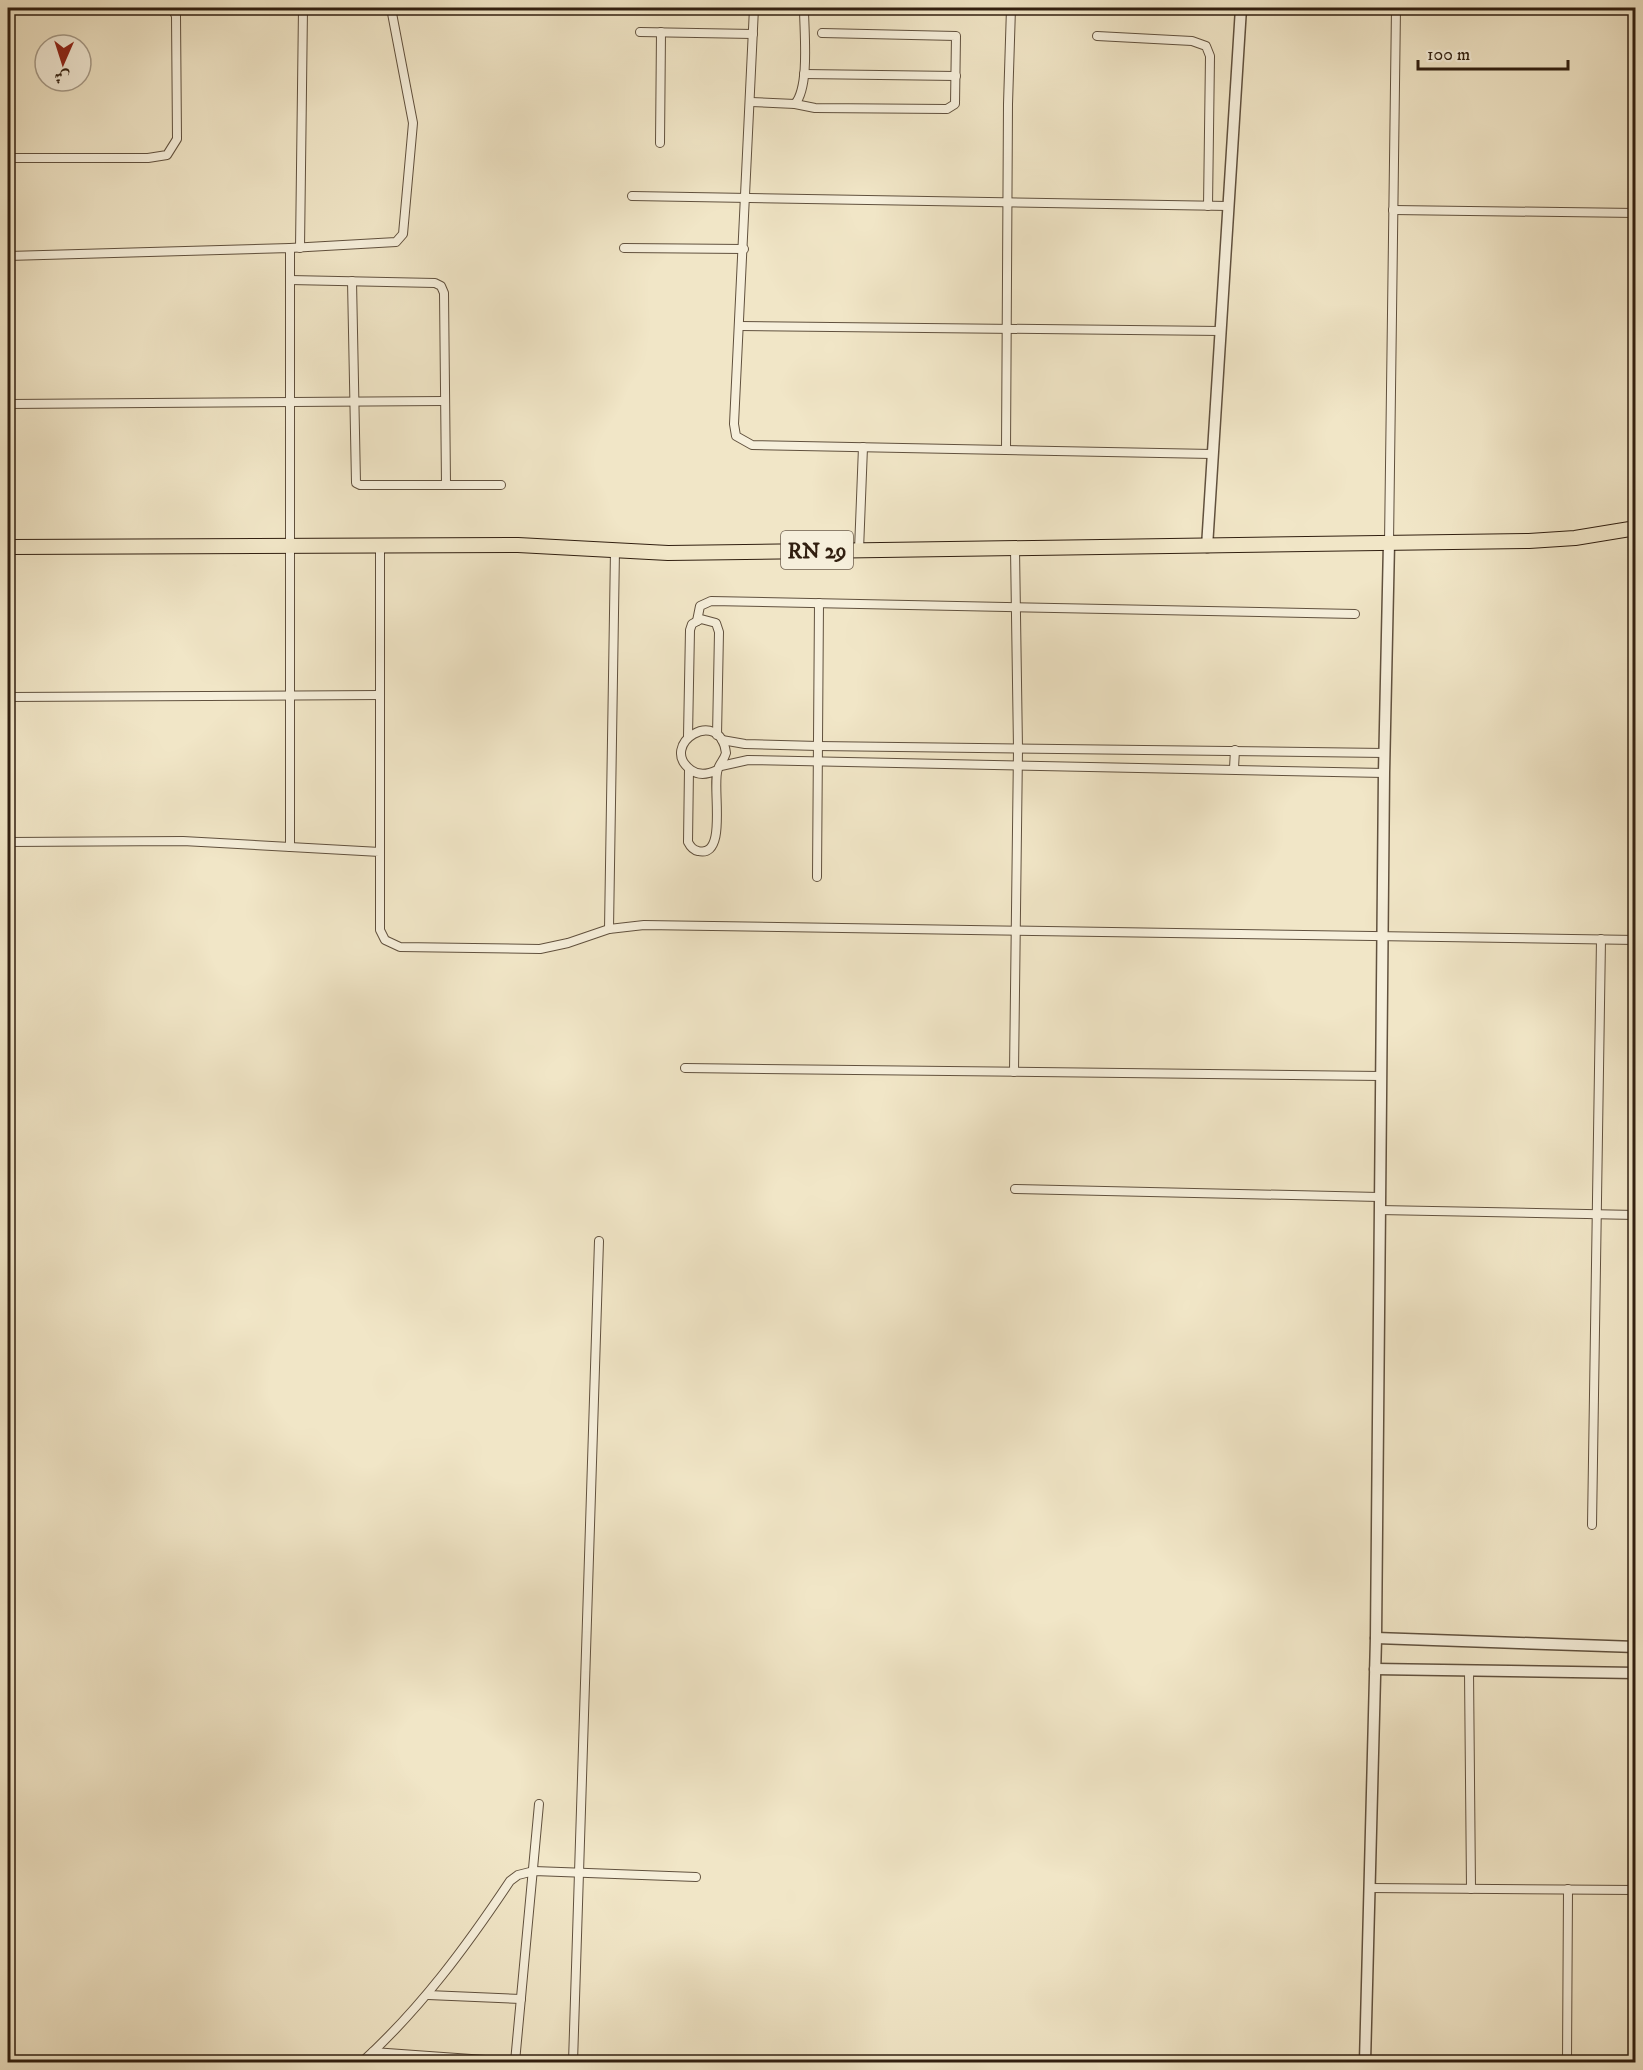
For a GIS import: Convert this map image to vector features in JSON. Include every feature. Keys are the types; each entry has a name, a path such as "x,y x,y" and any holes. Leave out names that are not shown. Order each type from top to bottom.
{"main road":[{"name":"RN 29","path":"8,547 518,545 668,553 1207,547 1540,540 1632,530"}],"street":[{"path":"8,158 148,158 167,155 177,139 176,16 172,8"},
{"path":"300,248 303,8"},
{"path":"8,256 300,248 396,242 404,234 413,123 391,8"},
{"path":"754,8 747,198 734,424 736,436 752,445 1212,454"},
{"path":"795,104 800,98 804,74 804,8"},
{"path":"1006,450 1011,8"},
{"path":"1207,547 1241,8"},
{"path":"1365,2062 1376,1638 1384,773 1396,8"},
{"path":"640,32 753,34"},
{"path":"660,143 661,32"},
{"path":"751,102 795,104 815,108 947,109 955,104 958,41 951,34 822,33"},
{"path":"1097,36 1192,41 1206,46 1210,56 1208,206"},
{"path":"804,74 956,76"},
{"path":"632,196 1228,206"},
{"path":"1393,210 1635,213"},
{"path":"290,248 292,547 290,847"},
{"path":"624,248 744,249"},
{"path":"290,280 435,283 441,286 444,292 446,484"},
{"path":"352,281 352,402 356,483 360,486 501,485"},
{"path":"740,326 1006,331 1221,331"},
{"path":"8,404 444,401"},
{"path":"859,550 863,447"},
{"path":"380,547 380,930 385,940 394,946 540,949 568,943 609,929 644,925 1635,940"},
{"path":"1014,1072 1018,765 1015,549"},
{"path":"609,929 615,550"},
{"path":"696,621 710,620 718,626 720,632 719,737 726,753 719,768 716,841 708,850 701,852 695,850 688,842 689,769 682,757 682,749 688,736 690,630 696,621 700,606 711,601 1355,614"},
{"path":"817,877 819,603"},
{"path":"8,697 381,695"},
{"path":"688,736 702,730 745,744 818,746 1385,753"},
{"path":"1234,768 1235,750"},
{"path":"689,769 703,774 747,760 1234,768 1384,773"},
{"path":"8,842 183,841 380,852"},
{"path":"1592,1526 1601,939"},
{"path":"685,1068 1381,1076"},
{"path":"1015,1190 1379,1197"},
{"path":"1379,1210 1635,1215"},
{"path":"573,2062 577,1874 599,1241"},
{"path":"1376,1638 1635,1647"},
{"path":"1375,1669 1635,1673"},
{"path":"1469,1671 1471,1889"},
{"path":"373,2052 515,2062 539,1804"},
{"path":"362,2062 428,1995 461,1953 510,1881 518,1875 534,1871 696,1877"},
{"path":"1370,1888 1635,1890"},
{"path":"1567,2062 1568,1889"},
{"path":"428,1995 521,1999"}]}
